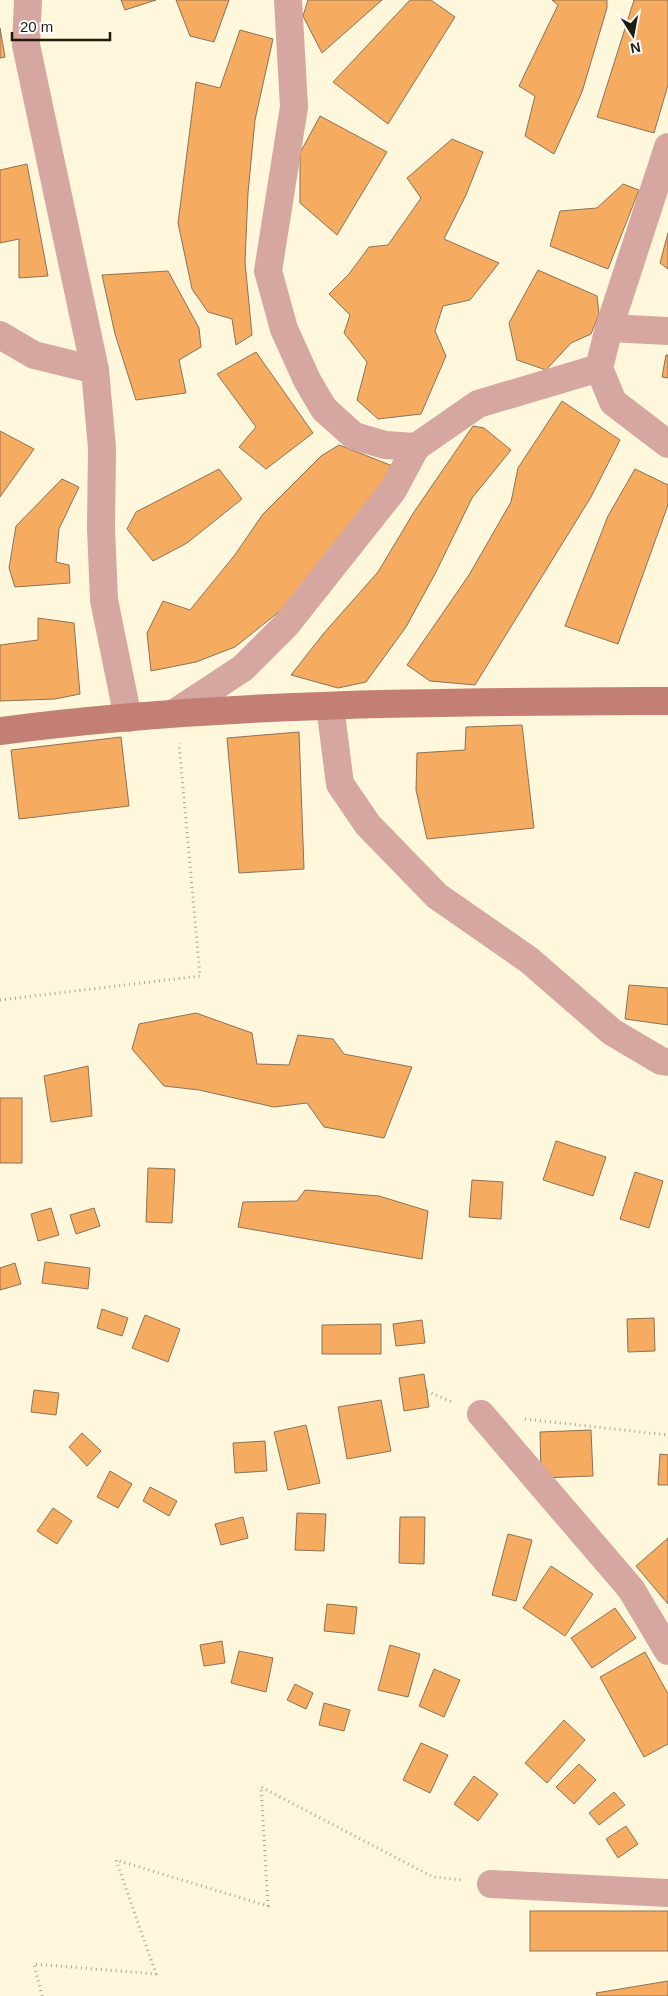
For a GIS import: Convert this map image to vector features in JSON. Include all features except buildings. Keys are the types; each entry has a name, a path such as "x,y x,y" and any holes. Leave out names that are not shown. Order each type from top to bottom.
{"main road":[{"path":"0,731 176,712 508,702 668,701"}],"street":[{"path":"28,0 26,45 95,370 102,448 101,528 104,600 128,718"},
{"path":"288,0 294,107 268,271 284,329 307,380 324,409 354,436 386,445 416,447"},
{"path":"668,147 609,328 599,368 614,402 668,444"},
{"path":"609,328 668,331"},
{"path":"0,335 34,354 95,370"},
{"path":"176,712 243,668 286,625 393,490 416,447 478,404 599,368"},
{"path":"330,706 340,784 368,825 437,896 529,960 612,1032 661,1061 668,1062"},
{"path":"481,1414 630,1589 668,1651"},
{"path":"491,1884 668,1893"}],"path":[{"path":"0,1000 200,976 176,712"},
{"path":"427,1391 481,1414 668,1436"},
{"path":"42,1996 34,1964 156,1974 116,1860 268,1906 261,1788 433,1876 491,1884"}]}
